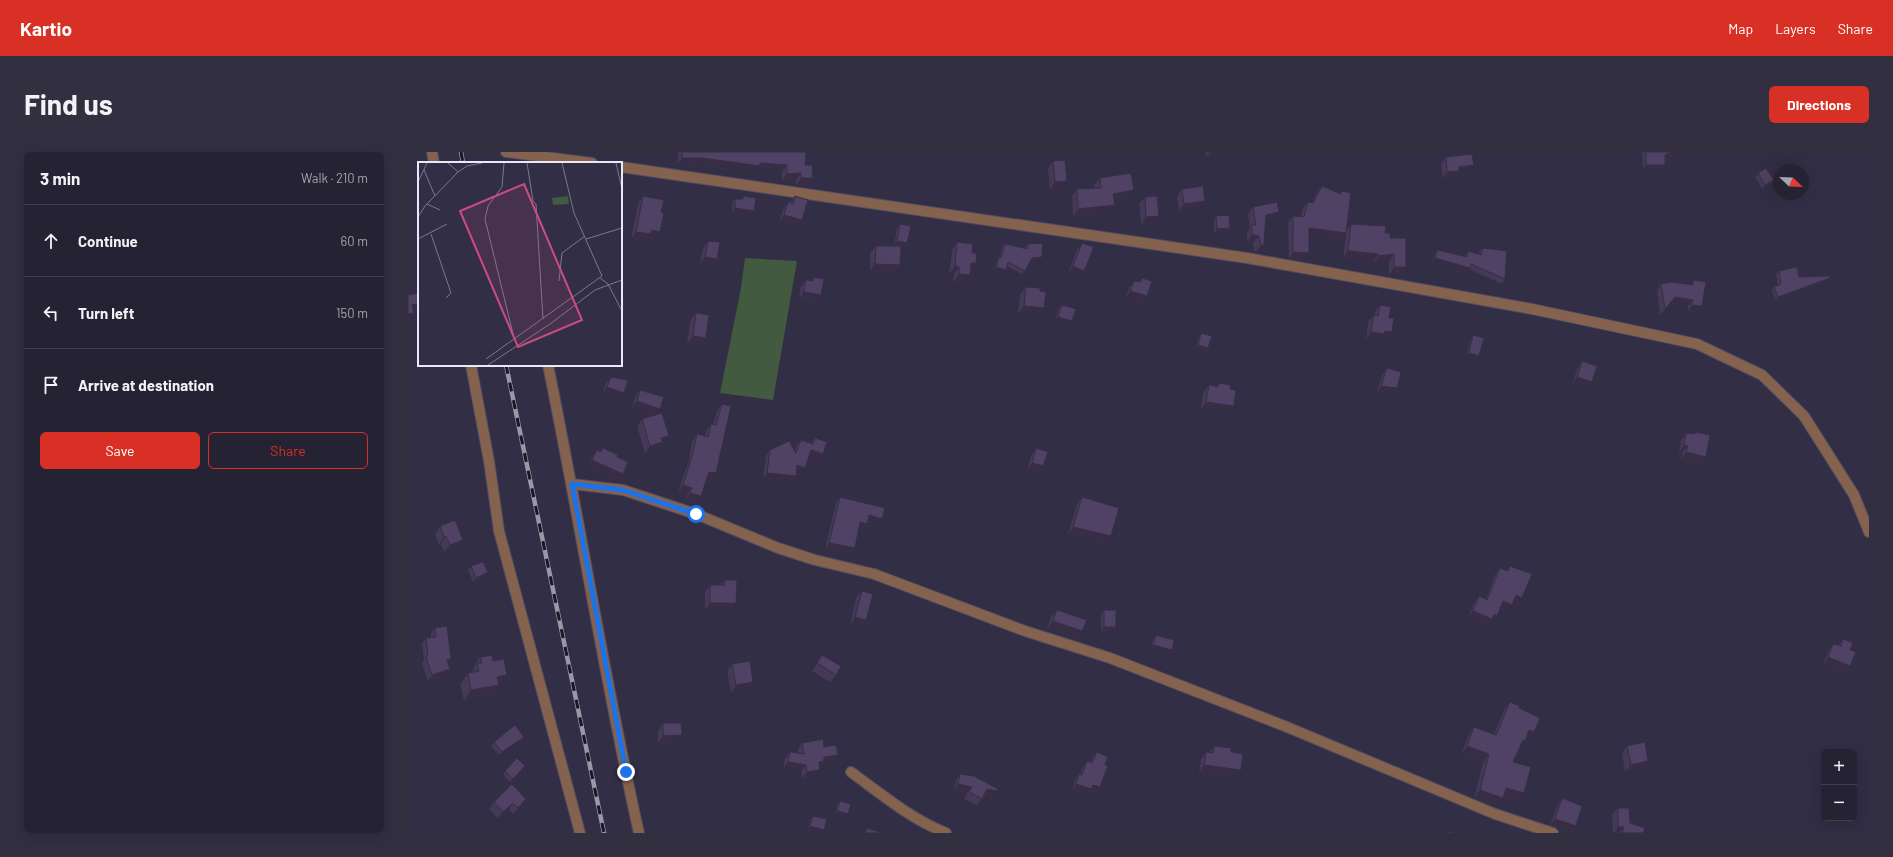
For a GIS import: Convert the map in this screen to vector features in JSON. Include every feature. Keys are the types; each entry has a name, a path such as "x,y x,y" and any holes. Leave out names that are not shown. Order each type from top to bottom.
{"street":[{"path":"432,152 434,162"},
{"path":"508,162 506,152 584,162"},
{"path":"622,167 1247,258 1532,310 1697,344 1762,375 1804,416 1854,495 1869,532"},
{"path":"472,366 489,461 499,531 580,833"},
{"path":"548,366 639,833"},
{"path":"572,484 623,490 696,514 778,548 815,560 874,574 1025,631 1110,658 1286,727 1495,814 1553,833"},
{"path":"851,772 899,807 933,828 946,833"}],"green space":[{"path":"745,258 797,261 773,400 720,393 741,288"}],"building":[{"path":"682,152 806,152 805,165 812,165 813,178 801,178 801,173 787,174 787,165 760,163 760,166 702,158 682,158"},
{"path":"1646,152 1673,152 1665,155 1665,165 1646,165"},
{"path":"1472,154 1474,165 1459,167 1459,171 1447,172 1446,157"},
{"path":"1065,160 1067,181 1055,182 1053,161"},
{"path":"1766,168 1773,181 1765,185 1758,173"},
{"path":"1131,173 1134,190 1113,194 1115,205 1078,209 1077,189 1101,188 1100,178"},
{"path":"1203,186 1205,201 1184,204 1182,189"},
{"path":"1322,186 1341,194 1342,191 1351,193 1346,233 1309,228 1309,253 1293,252 1293,216 1304,217 1308,202 1313,203"},
{"path":"643,196 664,200 661,212 664,213 660,232 652,230 651,234 636,232"},
{"path":"743,196 756,198 754,211 735,208 735,199 743,199"},
{"path":"795,196 808,200 802,220 784,215 788,202 793,204"},
{"path":"1157,196 1159,216 1146,217 1145,197"},
{"path":"1277,202 1279,212 1266,215 1264,245 1261,245 1259,236 1252,235 1252,225 1256,225 1253,207"},
{"path":"1229,215 1230,228 1217,229 1216,216"},
{"path":"900,224 911,226 907,243 897,241"},
{"path":"1351,224 1386,226 1385,233 1390,233 1390,238 1406,238 1406,267 1394,267 1394,254 1378,256 1378,254 1348,251"},
{"path":"708,241 720,242 717,259 705,257"},
{"path":"957,242 973,244 972,253 977,253 976,263 971,263 970,275 959,274 959,267 955,266"},
{"path":"1043,243 1042,257 1032,258 1025,271 1008,262 1006,270 996,267 999,257 1001,258 1005,244 1028,249 1027,244"},
{"path":"1082,243 1094,247 1084,271 1073,266"},
{"path":"876,246 901,246 900,265 875,264"},
{"path":"1483,248 1507,251 1505,279 1471,264 1470,268 1435,258 1437,250 1467,257 1468,251 1481,255"},
{"path":"1797,267 1799,277 1830,276 1830,278 1778,297 1774,287 1781,284 1779,271"},
{"path":"813,277 824,279 821,295 804,292 806,280 813,281"},
{"path":"1142,278 1152,281 1147,296 1130,291 1134,281 1141,282"},
{"path":"1694,280 1706,282 1702,306 1692,305 1693,300 1675,297 1665,309 1661,284 1671,282 1693,285"},
{"path":"1026,287 1040,288 1040,291 1046,292 1044,308 1024,306"},
{"path":"408,292 409,295 418,293 418,304 412,305 414,313 408,314"},
{"path":"1062,305 1076,309 1072,321 1058,317"},
{"path":"1380,305 1391,307 1389,318 1394,318 1392,332 1385,331 1384,334 1371,332 1374,315 1378,316"},
{"path":"696,313 709,315 706,338 693,336"},
{"path":"1201,333 1212,336 1208,348 1198,345"},
{"path":"1473,335 1484,338 1479,356 1469,353"},
{"path":"1582,361 1597,366 1592,382 1577,377"},
{"path":"1387,368 1401,372 1397,388 1381,386"},
{"path":"611,377 628,380 624,393 607,387"},
{"path":"1219,383 1231,385 1230,389 1236,390 1234,406 1206,402 1209,385 1218,387"},
{"path":"640,390 664,397 660,409 637,401"},
{"path":"722,404 731,406 716,473 709,472 701,496 690,493 692,488 683,485 697,434 708,437 711,424 716,425"},
{"path":"662,413 669,436 661,438 662,442 650,446 642,419"},
{"path":"1695,432 1710,435 1706,457 1686,452 1688,446 1684,445 1686,433 1695,434"},
{"path":"815,438 827,442 823,454 811,450 805,468 797,465 796,476 767,473 770,450 789,441 796,453 801,440 813,444"},
{"path":"603,448 618,455 617,457 628,462 623,474 592,460 597,450 601,452"},
{"path":"1036,448 1048,452 1043,466 1032,463"},
{"path":"840,497 885,508 882,519 869,515 867,524 860,522 855,548 829,543"},
{"path":"1082,497 1119,508 1111,536 1073,527"},
{"path":"455,520 463,540 450,545 446,536 444,537 440,526"},
{"path":"483,562 488,572 476,578 471,566"},
{"path":"1510,566 1532,574 1522,598 1516,595 1512,605 1503,601 1497,616 1494,614 1492,619 1473,611 1479,596 1487,600 1500,568 1508,571"},
{"path":"725,580 737,580 736,603 710,603 710,585 725,585"},
{"path":"862,591 873,594 866,620 855,617"},
{"path":"1057,610 1087,620 1082,631 1053,621"},
{"path":"1104,610 1116,610 1116,627 1104,627"},
{"path":"447,626 451,659 447,660 450,669 432,675 426,657 428,656 426,638 436,637 435,628"},
{"path":"1156,635 1174,640 1172,650 1153,645"},
{"path":"1843,639 1853,643 1850,650 1856,652 1850,666 1828,657 1833,644 1841,646"},
{"path":"492,655 493,661 504,659 507,675 497,677 499,685 471,690 468,673 479,671 477,664 482,663 480,657"},
{"path":"822,655 841,666 836,675 817,663"},
{"path":"750,661 753,682 736,685 732,664"},
{"path":"1510,702 1540,718 1534,732 1529,730 1525,741 1523,740 1513,762 1531,767 1524,793 1506,788 1503,798 1480,790 1489,754 1467,746 1474,727 1496,735"},
{"path":"663,723 681,723 682,735 663,736"},
{"path":"515,725 524,737 502,752 494,742"},
{"path":"823,739 824,747 836,745 838,755 824,757 824,761 819,762 820,770 807,772 806,765 788,762 790,752 804,754 802,743"},
{"path":"1645,742 1648,761 1631,765 1627,746"},
{"path":"1214,746 1231,748 1231,752 1243,754 1241,770 1204,765 1206,752 1213,753"},
{"path":"1097,752 1108,757 1105,765 1108,766 1100,787 1093,785 1091,789 1076,784 1079,774 1082,775 1087,761 1092,763"},
{"path":"517,758 525,766 513,779 505,771"},
{"path":"960,774 974,776 998,789 997,791 987,789 982,799 969,792 972,787 958,784"},
{"path":"512,784 526,799 518,808 513,803 503,812 494,802"},
{"path":"1562,798 1582,806 1576,826 1555,819"},
{"path":"840,801 851,804 848,814 837,811"},
{"path":"1618,808 1629,808 1630,823 1645,828 1643,833 1622,833 1624,827 1618,827"},
{"path":"813,816 827,819 824,830 810,826"},
{"path":"867,828 882,833 865,833"}],"railway":[{"path":"461,152 463,162"},
{"path":"506,366 604,833"}],"route":[{"path":"626,772 572,484 623,490 696,514"}]}
